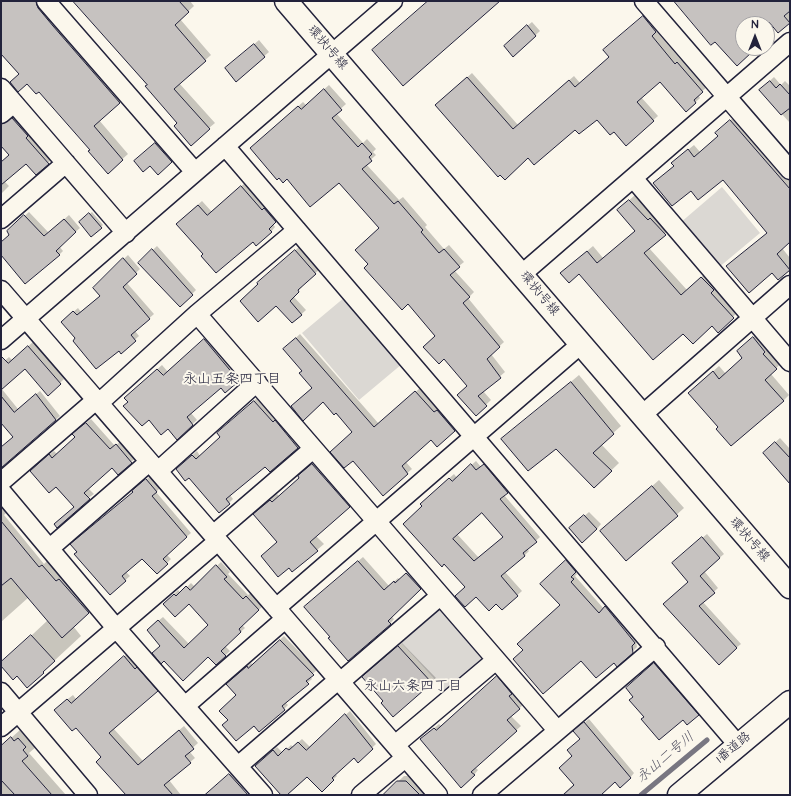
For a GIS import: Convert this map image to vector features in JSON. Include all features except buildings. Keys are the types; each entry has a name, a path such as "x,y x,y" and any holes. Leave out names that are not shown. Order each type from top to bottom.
{"main road":[{"name":"環状1号線","path":"286,1 790,587"},
{"name":"1番道路","path":"679,795 790,702"}],"street":[{"path":"46,1 195,172"},
{"path":"1,340 393,1"},
{"path":"644,1 790,170"},
{"path":"522,274 790,42"},
{"path":"1,88 8,109 66,164 126,232"},
{"path":"225,146 656,646 738,745"},
{"path":"1,219 66,164"},
{"path":"633,178 790,362"},
{"path":"1,482 97,402 197,314 297,230"},
{"path":"642,415 790,285"},
{"path":"1,290 438,795"},
{"path":"197,314 557,730"},
{"path":"186,706 376,520 581,344"},
{"path":"50,548 257,382"},
{"path":"1,727 116,628 314,450"},
{"path":"1,491 116,628 264,795"},
{"path":"238,766 440,596"},
{"path":"482,795 656,646"},
{"path":"361,795 400,752 496,660"},
{"path":"1,692 88,795"}],"shaded area":[{"path":"722,187 760,233 718,268 680,223"},
{"path":"351,292 408,359 359,400 302,333"},
{"path":"440,596 496,660 452,698 394,635"}],"waterway":[{"name":"永山二号川","path":"641,795 707,740"}],"district":[{"name":"永山五条四丁目","path":"232,380"},
{"name":"永山六条四丁目","path":"413,687"}]}
